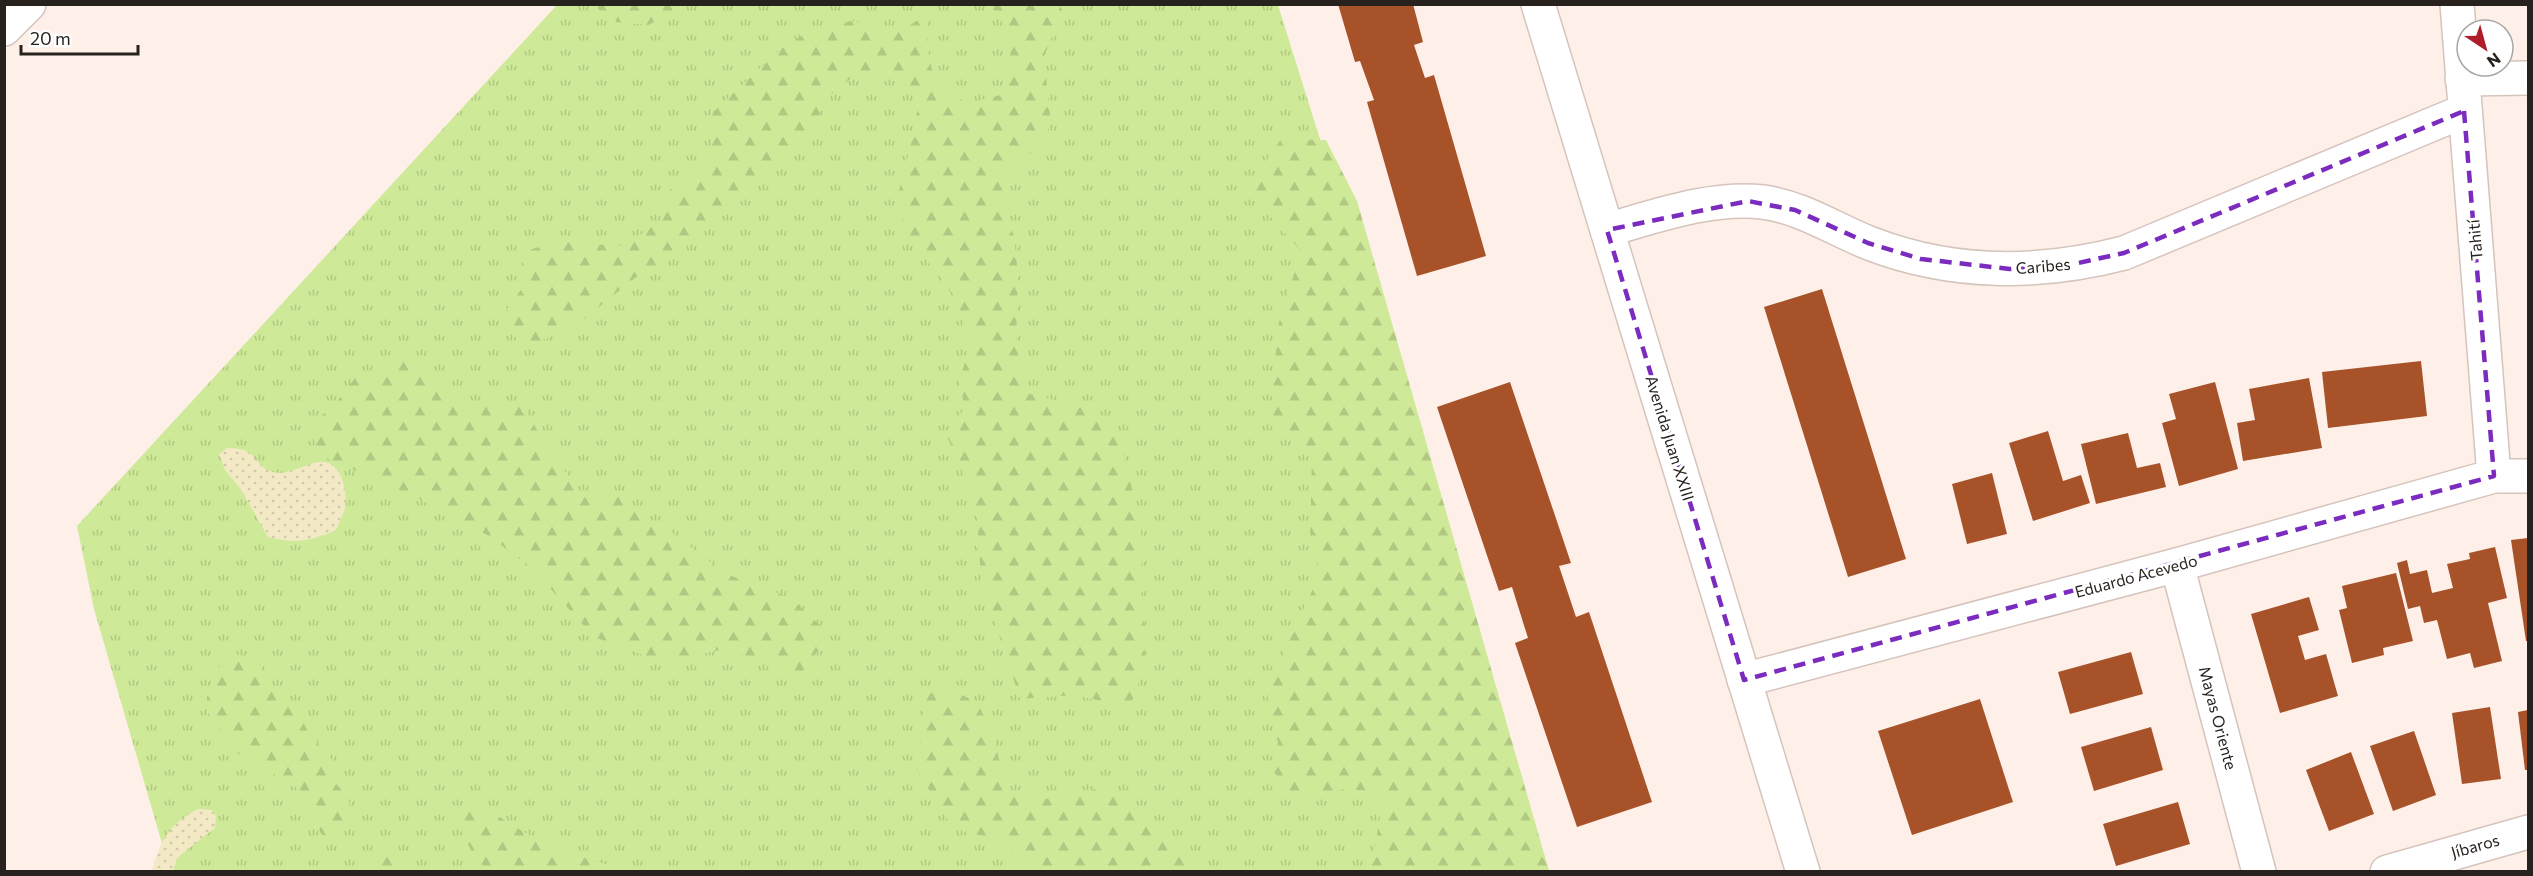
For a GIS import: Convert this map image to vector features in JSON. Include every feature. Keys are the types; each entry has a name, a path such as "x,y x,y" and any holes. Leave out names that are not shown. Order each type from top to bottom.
{"street":[{"path":"4,28 29,4"},
{"name":"Avenida Juan XXIII","path":"1538,4 1803,872"},
{"name":"Tahití","path":"2457,4 2494,476"},
{"name":"Caribes","path":"1607,230 1717,204 1748,201 1795,210 1868,243 1921,259 2010,269 2069,265 2124,253 2463,95 2529,78"},
{"name":"Eduardo Acevedo","path":"1744,680 2177,565 2494,476 2529,476"},
{"name":"Mayas Oriente","path":"2177,565 2259,872"},
{"name":"Jíbaros","path":"2387,872 2529,832"}],"highlighted area":[{"path":"2464,111 2494,476 1744,680 1607,230 1748,201 1795,210 1868,243 1921,259 2010,269 2069,265 2124,253"}],"green space":[{"path":"557,5 1278,5 1549,871 170,871 94,609 77,526"},
{"path":"593,5 690,5 648,25 616,22"},
{"path":"990,5 1060,5 1062,10 1044,57 1051,125 1033,151 1009,170 1004,213 1014,236 1018,275 1016,343 1026,393 1074,405 1115,421 1141,524 1145,665 1130,707 1073,695 1020,699 981,579 976,503 946,434 964,409 960,378 971,343 948,287 905,233 898,195 918,106 904,80 886,70 854,76 829,96 800,151 676,253 635,278 574,327 523,348 502,316 523,287 520,271 525,251 557,242 624,246 662,219 670,190 706,166 712,146 710,115 781,49 818,26 856,21 888,39 926,15 929,57 936,77 943,86 967,103 1001,95 1012,63 1003,23"},
{"path":"1281,139 1326,140 1357,201 1549,871 1371,871 1384,792 1343,789 1292,800 1271,767 1278,743 1266,689 1321,572 1310,544 1312,455 1271,414 1278,326 1301,251 1247,190"},
{"path":"410,358 438,391 466,403 520,402 554,457 588,501 625,494 639,514 671,532 726,574 791,598 829,634 801,675 770,661 719,650 662,662 594,637 532,568 489,536 418,498 318,454 313,423 335,404 355,378"},
{"path":"236,654 258,662 276,695 290,698 310,735 334,762 330,777 346,795 357,819 338,836 322,835 295,786 237,753 207,711 207,697 214,674 223,662"},
{"path":"945,687 977,702 993,735 1007,791 1045,799 1093,789 1136,804 1193,871 1033,871 1004,842 953,828 916,769 921,743 924,696"},
{"path":"469,797 550,846 605,864 618,871 487,871 473,854 460,828"},
{"path":"372,852 405,854 417,871 356,871"}],"sand":[{"path":"227,448 250,453 264,468 276,473 288,472 319,462 327,462 333,466 338,471 344,485 346,501 336,530 303,540 268,537 240,488 225,470 219,454"},
{"path":"198,809 211,810 216,816 215,828 178,857 173,871 152,871 158,851 167,834 180,821"}],"building":[{"path":"1338,4 1413,4 1423,42 1414,45 1425,78 1434,75 1486,256 1417,276 1367,102 1374,100 1360,61 1355,62"},
{"path":"1822,289 1906,559 1848,577 1764,307"},
{"path":"2421,361 2427,416 2328,428 2322,372"},
{"path":"2309,378 2322,448 2243,461 2237,423 2255,420 2249,389"},
{"path":"1510,382 1571,563 1559,566 1576,617 1589,612 1652,802 1577,827 1515,643 1528,638 1512,587 1499,591 1437,407"},
{"path":"2215,382 2238,469 2179,486 2162,423 2176,419 2169,394"},
{"path":"2048,431 2063,481 2081,475 2090,503 2033,521 2009,443"},
{"path":"2128,433 2137,468 2160,463 2166,487 2096,504 2081,444"},
{"path":"1992,473 2007,534 1967,544 1952,484"},
{"path":"2528,538 2528,641 2526,641 2511,540"},
{"path":"2495,547 2507,598 2488,603 2502,661 2474,668 2470,653 2447,659 2437,620 2424,623 2420,606 2408,609 2397,563 2407,560 2410,574 2427,570 2432,593 2453,588 2447,564 2470,559 2469,553"},
{"path":"2396,573 2413,641 2383,648 2384,655 2352,663 2339,610 2347,608 2342,586"},
{"path":"2309,597 2319,630 2298,636 2305,660 2326,654 2338,696 2280,713 2251,614"},
{"path":"2131,652 2143,694 2070,714 2058,672"},
{"path":"1980,699 2013,802 1912,835 1878,731"},
{"path":"2490,707 2501,779 2462,784 2452,713"},
{"path":"2528,710 2528,770 2525,770 2518,712"},
{"path":"2151,727 2163,770 2094,791 2081,747"},
{"path":"2414,731 2436,795 2393,811 2370,746"},
{"path":"2351,752 2374,814 2329,831 2306,770"},
{"path":"2178,802 2190,844 2116,866 2103,824"}]}
